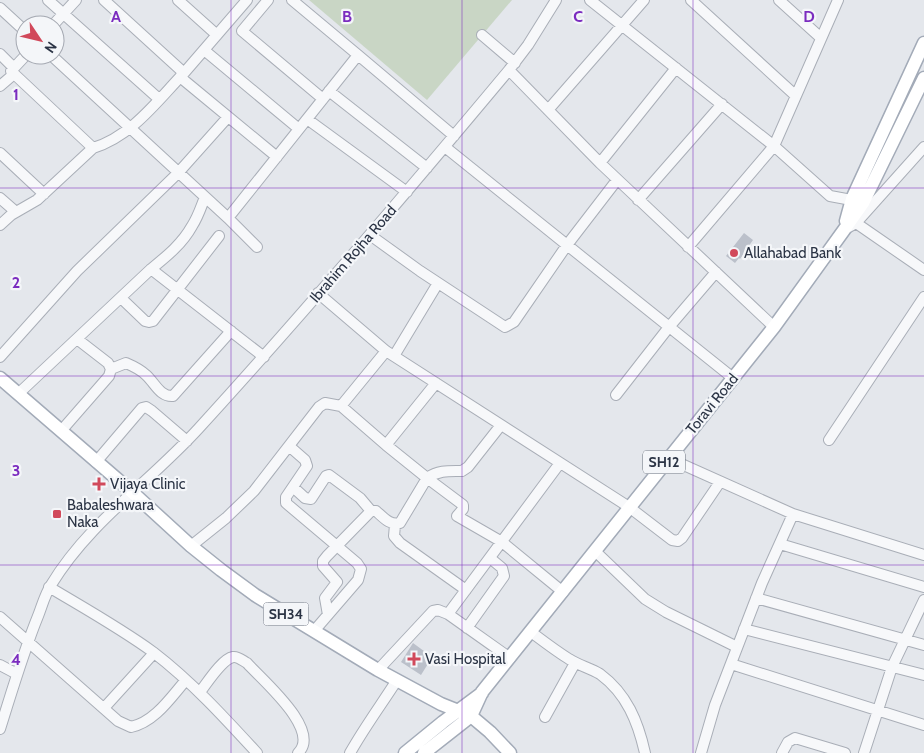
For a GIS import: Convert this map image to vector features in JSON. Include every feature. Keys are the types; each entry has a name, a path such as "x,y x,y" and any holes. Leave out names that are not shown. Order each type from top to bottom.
{"main road":[{"name":"Toravi Road","path":"858,201 924,44"},
{"name":"Toravi Road","path":"482,692 774,327 844,230 924,78"},
{"name":"SH34","path":"0,378 132,492 191,546 255,595 378,670 442,704 471,716"},
{"name":"SH12","path":"405,753 482,692"},
{"name":"SH12","path":"424,753 471,716 482,692"},
{"path":"471,716 510,753"}],"street":[{"path":"48,0 159,99"},
{"path":"64,14 76,0"},
{"path":"104,0 228,117 277,157"},
{"path":"178,0 217,35"},
{"path":"0,225 16,212 37,200 94,148 131,129 182,75 247,0"},
{"path":"268,0 242,31 427,168"},
{"path":"292,0 454,136"},
{"name":"Ibrahim Rojha Road","path":"0,729 28,640 50,586 92,530 187,441 264,357 407,192 512,66 528,45 556,0"},
{"path":"590,0 774,146 830,196 858,201"},
{"path":"548,110 644,0"},
{"path":"691,0 796,96"},
{"path":"779,0 822,38"},
{"path":"688,247 774,146 838,0"},
{"path":"0,8 15,22"},
{"path":"482,35 512,66 548,110 600,163 774,327"},
{"path":"204,50 299,129"},
{"path":"0,54 14,71 94,148"},
{"path":"228,218 358,55"},
{"path":"0,86 18,65"},
{"path":"62,65 228,218 257,248"},
{"path":"600,163 676,68"},
{"path":"638,200 722,104"},
{"path":"0,357 77,272 178,172 228,117"},
{"path":"307,119 407,192"},
{"path":"445,147 733,378"},
{"path":"844,230 856,223 924,147"},
{"path":"0,153 44,194"},
{"path":"370,235 438,284 505,327 514,322 567,245 617,180"},
{"path":"18,394 151,269 176,248 193,225 205,197"},
{"path":"0,198 16,212"},
{"path":"856,223 924,270"},
{"path":"121,298 145,321 153,321 219,236"},
{"path":"151,269 264,357"},
{"path":"616,396 716,272"},
{"path":"341,406 390,353 438,284"},
{"path":"318,293 390,353 629,507 672,540 678,541 682,538 720,482"},
{"path":"829,440 924,297"},
{"path":"111,369 126,363 146,375 162,393 168,397 173,396 231,332"},
{"path":"60,431 109,376 111,369 108,362 77,339"},
{"path":"386,445 436,383"},
{"path":"191,546 226,518 254,491 318,407 326,403 341,406 386,445 463,505 463,509 457,516 502,542 563,592"},
{"path":"96,462 142,408 146,407 187,441"},
{"path":"395,525 400,523 427,478 434,472 462,471 468,467 501,425"},
{"path":"289,446 305,460 307,466 286,497 286,503 338,546 361,569 358,580 314,631"},
{"path":"668,458 793,514 924,555"},
{"path":"448,614 560,463"},
{"path":"293,487 306,498 311,499 322,480 329,475 360,498 371,511 376,511 395,525"},
{"path":"328,615 326,598 337,582 323,566 323,561 371,511"},
{"path":"701,753 715,705 737,647 756,598 793,514"},
{"path":"395,525 394,536 400,543 466,590"},
{"path":"780,544 924,587"},
{"path":"595,551 645,599 666,612 737,647"},
{"path":"467,628 504,576 502,568 490,558"},
{"path":"50,586 134,638 154,654 200,692 257,753"},
{"path":"756,598 924,645"},
{"path":"864,753 892,667 924,600"},
{"path":"378,670 433,611 438,610 448,614 510,658"},
{"path":"0,617 118,720 131,728 140,726 151,719 186,680"},
{"path":"744,629 924,674"},
{"path":"531,632 575,663 600,674 625,700 634,715 645,753"},
{"path":"104,708 154,654"},
{"path":"200,692 224,662 233,657 247,663 297,718 304,740 302,749 298,753"},
{"path":"544,717 575,663"},
{"path":"731,664 924,725"},
{"path":"0,665 17,674"},
{"path":"350,753 368,721 382,704 397,680"},
{"path":"782,753 788,742 795,738 845,753"}],"green space":[{"path":"309,0 512,0 427,100"}],"building":[{"path":"744,233 753,240 735,263 726,256"},
{"path":"413,643 428,654 426,657 431,659 421,675 401,662"}],"place":[{"name":"Allahabad Bank","path":"734,253"},
{"name":"Vijaya Clinic","path":"99,484"},
{"name":"Babaleshwara Naka","path":"57,514"},
{"name":"Vasi Hospital","path":"414,659"}]}
